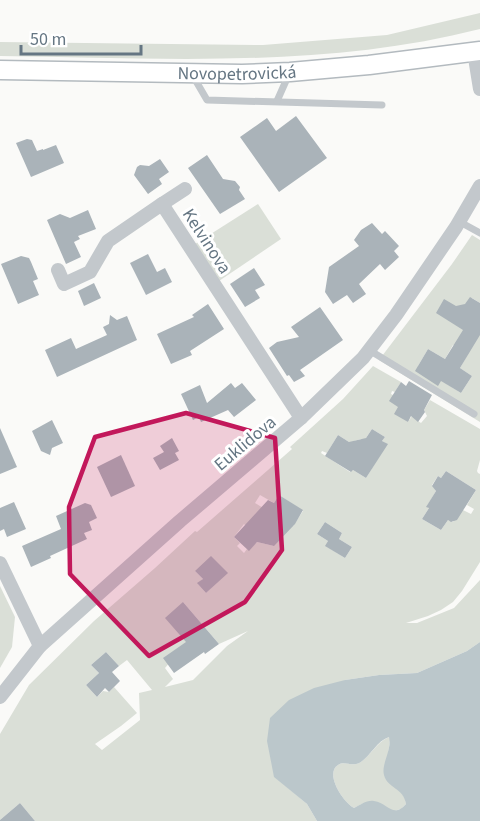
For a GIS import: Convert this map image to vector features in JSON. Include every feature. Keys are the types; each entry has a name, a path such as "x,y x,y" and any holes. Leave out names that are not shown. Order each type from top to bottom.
{"main road":[{"name":"Novopetrovická","path":"0,70 243,74 369,65 477,52"}],"street":[{"path":"477,52 480,89"},
{"name":"Euklidova","path":"0,697 40,645 301,418 356,365 396,315 459,222 480,186"},
{"path":"162,204 185,189"},
{"name":"Kelvinova","path":"58,270 64,284 90,272 108,241 162,204 301,418"},
{"path":"0,563 40,645"}],"lane":[{"path":"277,101 290,72"},
{"path":"192,73 207,100 382,105"},
{"path":"459,222 480,232"},
{"path":"369,350 474,414"}],"highlighted area":[{"path":"186,413 275,438 282,550 245,602 149,656 70,574 69,507 95,437"}],"shaded area":[{"path":"480,13 480,29 421,42 302,56 181,59 0,56 0,42 263,45 387,35"},
{"path":"258,204 281,239 219,281 195,244"},
{"path":"472,235 480,240 480,303 472,298 469,299 480,335 480,422 379,360","holes":["453,345 468,354 460,368 472,376 461,393 418,366 428,349 445,359"]},
{"path":"373,366 401,382 391,394 408,422 413,414 415,419 421,423 427,416 424,410 430,400 480,429 480,460 477,471 480,474 480,562 453,602 428,616 406,623 417,623 454,608 480,580 480,642 467,651 417,673 345,680 274,776 307,804 317,821 35,821 20,803 0,820 0,734 29,685 94,621 292,449 290,447 343,399","holes":["372,429 385,437 382,441 387,444 366,478 353,470 350,472 321,453 322,451 327,453 338,435 352,444 361,439 364,441","446,471 476,490 467,505 474,509 471,514 461,509 453,522 448,520 441,530 422,519 436,491 432,485 438,476 441,478","260,495 274,503 279,495 303,511 293,526 255,503","325,522 342,533 339,539 352,547 345,558 326,546 328,541 317,534","244,524 274,546 257,542 244,553 237,546 240,543 234,537","195,571 227,573 206,593 198,584 203,579","183,602 219,644 248,631 227,646 193,680 165,687 173,679 165,668 190,639","106,652 119,666 127,660 152,690 139,693 140,720 102,750 95,744 137,713 114,687 109,692 103,691 97,697 86,685 99,673 91,665"]},
{"path":"0,586 15,617 12,647 0,668"},
{"path":"480,642 480,821 317,821 307,804 274,777 267,741 270,718 289,700 314,688 345,680 417,673 467,651","holes":["389,737 384,775 388,783 402,795 406,804 394,810 379,802 371,801 354,808 337,788 333,775 334,769 343,763 358,764 385,739"]},
{"path":"389,737 388,756 406,804 394,811 364,803 354,808 337,788 333,775 334,769 343,763 361,762"}],"building":[{"path":"296,116 327,158 279,192 240,137 267,118 276,131"},
{"path":"27,139 32,140 37,151 56,145 64,163 31,177 16,143"},
{"path":"207,155 223,179 235,181 245,199 220,214 188,168"},
{"path":"160,159 169,172 159,179 162,184 148,194 134,175 140,165 149,166"},
{"path":"88,210 96,229 78,236 80,239 74,242 81,257 66,264 47,220 60,214 70,218"},
{"path":"372,223 382,234 385,231 399,246 394,251 399,257 385,270 380,264 359,284 366,294 353,303 347,295 333,304 325,292 329,267 359,246 354,240 361,230"},
{"path":"148,254 157,272 165,268 172,282 146,295 130,263"},
{"path":"21,256 29,258 31,262 38,279 33,281 39,295 18,304 1,264"},
{"path":"254,268 265,285 255,290 260,298 245,307 230,284"},
{"path":"94,283 101,298 84,306 78,291"},
{"path":"470,297 480,303 480,335 460,368 472,376 461,393 441,381 438,386 415,371 428,349 445,359 463,330 436,313 444,299 456,306 465,304"},
{"path":"208,304 224,329 190,351 192,355 171,364 157,334 194,317 192,315"},
{"path":"320,307 343,340 300,370 305,376 294,382 289,375 287,376 269,348 277,342 299,337 291,327"},
{"path":"110,315 117,320 127,316 137,340 57,377 45,350 71,338 76,349 107,335 103,327 109,324"},
{"path":"409,381 432,395 418,422 411,416 408,422 394,414 398,407 389,401 401,382 406,386"},
{"path":"231,383 235,388 242,383 256,400 234,417 228,410 201,422 199,417 193,420 181,394 200,385 207,403"},
{"path":"52,420 63,443 52,448 50,455 41,451 32,431"},
{"path":"0,428 17,467 0,474"},
{"path":"372,429 385,437 382,441 388,444 366,478 353,470 351,472 325,456 338,435 349,442 366,438"},
{"path":"172,438 179,451 175,453 179,460 160,470 153,458 164,452 160,446"},
{"path":"121,455 135,486 111,497 97,467"},
{"path":"446,471 476,490 457,520 451,522 448,520 441,530 422,519 436,491 432,486 438,476 441,478"},
{"path":"279,495 303,510 295,524 274,546 257,542 249,551 234,537 268,500 274,503"},
{"path":"14,502 26,529 7,537 4,529 0,531 0,508"},
{"path":"85,503 91,505 97,518 89,522 92,530 84,533 87,539 31,567 22,546 61,529 56,516"},
{"path":"325,522 342,533 339,539 352,547 345,558 325,546 328,541 317,534"},
{"path":"211,556 228,573 206,593 197,583 203,579 195,571"},
{"path":"183,602 219,644 174,673 163,658 186,642 165,618"},
{"path":"106,652 119,666 112,672 120,681 109,692 105,688 97,697 86,685 99,673 91,665"},
{"path":"20,803 35,821 0,821 0,820"}]}
